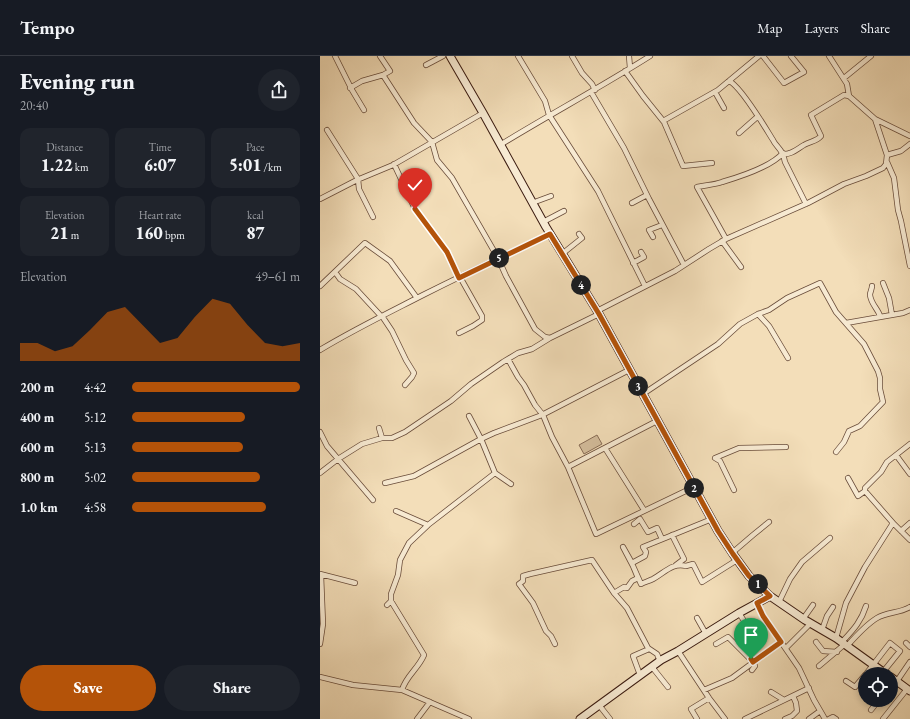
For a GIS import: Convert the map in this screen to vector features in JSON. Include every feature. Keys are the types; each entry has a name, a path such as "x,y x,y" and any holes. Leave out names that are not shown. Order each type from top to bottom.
{"main road":[{"path":"450,56 532,203 598,312 657,421 732,553 749,576 770,596 877,667"},
{"path":"580,719 652,667 739,613 770,596"},
{"path":"898,682 908,690"}],"street":[{"path":"335,56 350,88 364,110"},
{"path":"350,88 362,81 383,75 390,71 380,56"},
{"path":"426,65 443,56"},
{"path":"518,56 545,101 549,115 598,191 645,286"},
{"path":"572,56 582,73 592,84 593,91 684,265"},
{"path":"629,56 630,68"},
{"path":"500,146 549,115 593,91 650,56"},
{"path":"663,121 715,92 759,56"},
{"path":"763,56 784,83 804,72 791,56"},
{"path":"829,56 844,78 847,84 849,96"},
{"path":"844,78 871,56"},
{"path":"625,72 663,121 683,166 712,163"},
{"path":"383,75 414,123 432,142 437,160 452,178 498,258 506,276 535,329 545,337 550,338"},
{"path":"729,80 735,85 766,130 769,132 773,141 783,153 785,162 806,204"},
{"path":"715,92 724,108"},
{"path":"741,266 724,240 697,187 723,182 754,171 779,157 783,153 786,154 797,150 818,139 821,136 811,115 844,95 849,96 875,119 910,136"},
{"path":"321,198 358,179 394,164 483,113"},
{"path":"739,133 756,118 759,118"},
{"path":"875,119 887,155 887,162 893,174 898,210 910,266"},
{"path":"327,130 358,179 359,189 373,216"},
{"path":"887,155 901,151 910,144"},
{"path":"320,473 338,458 362,444 382,438 392,438 405,432 451,401 485,373 508,359 518,353 532,349 675,271 724,240 806,204 844,184 877,171 883,168 887,162"},
{"path":"394,164 415,209 447,252 459,277 482,316 482,320 458,333"},
{"path":"632,203 647,195"},
{"path":"532,203 551,196"},
{"path":"543,222 564,211"},
{"path":"653,237 649,230 662,225"},
{"path":"320,350 354,330 417,298 550,234"},
{"path":"562,254 582,238 579,234"},
{"path":"321,283 335,272 365,243 390,261 417,298"},
{"path":"633,263 644,257 641,252"},
{"path":"335,272 340,279 356,290 382,316 392,331 414,373 412,378 405,385"},
{"path":"643,394 718,344 740,324 769,310 787,298 820,283 836,312 864,344 876,366 880,378 880,389 884,402 860,426 849,431 844,442 836,452"},
{"path":"883,283 889,298 892,314"},
{"path":"872,286 870,295 871,300 879,311 880,316"},
{"path":"846,323 903,313 910,310"},
{"path":"758,314 769,326 788,358"},
{"path":"508,359 535,406 543,415 552,437 568,467 596,534 645,509 694,487"},
{"path":"385,483 414,476 481,439 516,424 543,415 629,370"},
{"path":"469,416 481,439 495,473 511,484"},
{"path":"568,467 657,421"},
{"path":"379,428 382,438"},
{"path":"320,432 327,446 373,500"},
{"path":"848,478 858,496 865,491 881,472 887,462 910,444"},
{"path":"734,490 720,460 716,458 739,448 786,447"},
{"path":"605,448 645,509 650,514"},
{"path":"896,455 910,474"},
{"path":"402,690 404,683 424,655 392,600 391,594 398,575 400,560 409,543 428,525 495,473"},
{"path":"865,491 893,524 910,540"},
{"path":"396,511 428,525"},
{"path":"634,524 640,519 648,532 657,528 662,539"},
{"path":"672,535 684,560 653,579 641,584 623,547 632,563 645,556 646,552 643,547 662,539 672,535 712,519"},
{"path":"732,553 769,522"},
{"path":"901,531 910,523"},
{"path":"842,643 846,603 865,568 893,524"},
{"path":"779,602 790,579 802,562 830,538"},
{"path":"555,644 551,636 546,631 533,603 520,584 523,581 523,576 592,560 614,593 627,608 649,649 657,654 660,662"},
{"path":"674,566 686,566 693,564 702,582 737,560"},
{"path":"614,593 624,587 627,588 638,578 633,566"},
{"path":"320,644 323,624 321,574 355,583"},
{"path":"387,605 392,600"},
{"path":"757,603 763,616 799,668 824,719"},
{"path":"804,619 813,605"},
{"path":"820,666 836,652 853,631 866,606"},
{"path":"822,630 832,607"},
{"path":"842,643 855,637 877,618 886,614 899,612 910,607"},
{"path":"739,613 746,624"},
{"path":"697,618 706,634"},
{"path":"786,648 811,623"},
{"path":"716,644 728,637 753,662 755,666 752,670"},
{"path":"704,690 732,678 781,642"},
{"path":"816,642 823,651"},
{"path":"871,667 890,643 900,651 889,667"},
{"path":"906,643 910,647"},
{"path":"640,675 633,656 649,649"},
{"path":"678,651 709,698 725,719"},
{"path":"818,654 823,651 836,652"},
{"path":"898,675 910,662"},
{"path":"652,667 668,687"},
{"path":"320,677 353,685 402,690 469,719"},
{"path":"846,681 855,687 858,683"},
{"path":"746,719 809,688"},
{"path":"883,719 908,690"},
{"path":"771,692 784,700"},
{"path":"785,719 792,716 797,711 793,696"},
{"path":"697,719 691,709 709,698"},
{"path":"417,719 430,702"},
{"path":"599,705 610,719"},
{"path":"809,719 820,711"},
{"path":"829,719 833,717 836,719"}],"shaded area":[{"path":"597,435 602,444 584,454 579,445"}],"route":[{"path":"415,209 447,252 459,278 550,234 599,314 718,531 749,576 770,596 757,603 763,616 781,642 753,662 751,659"}]}
